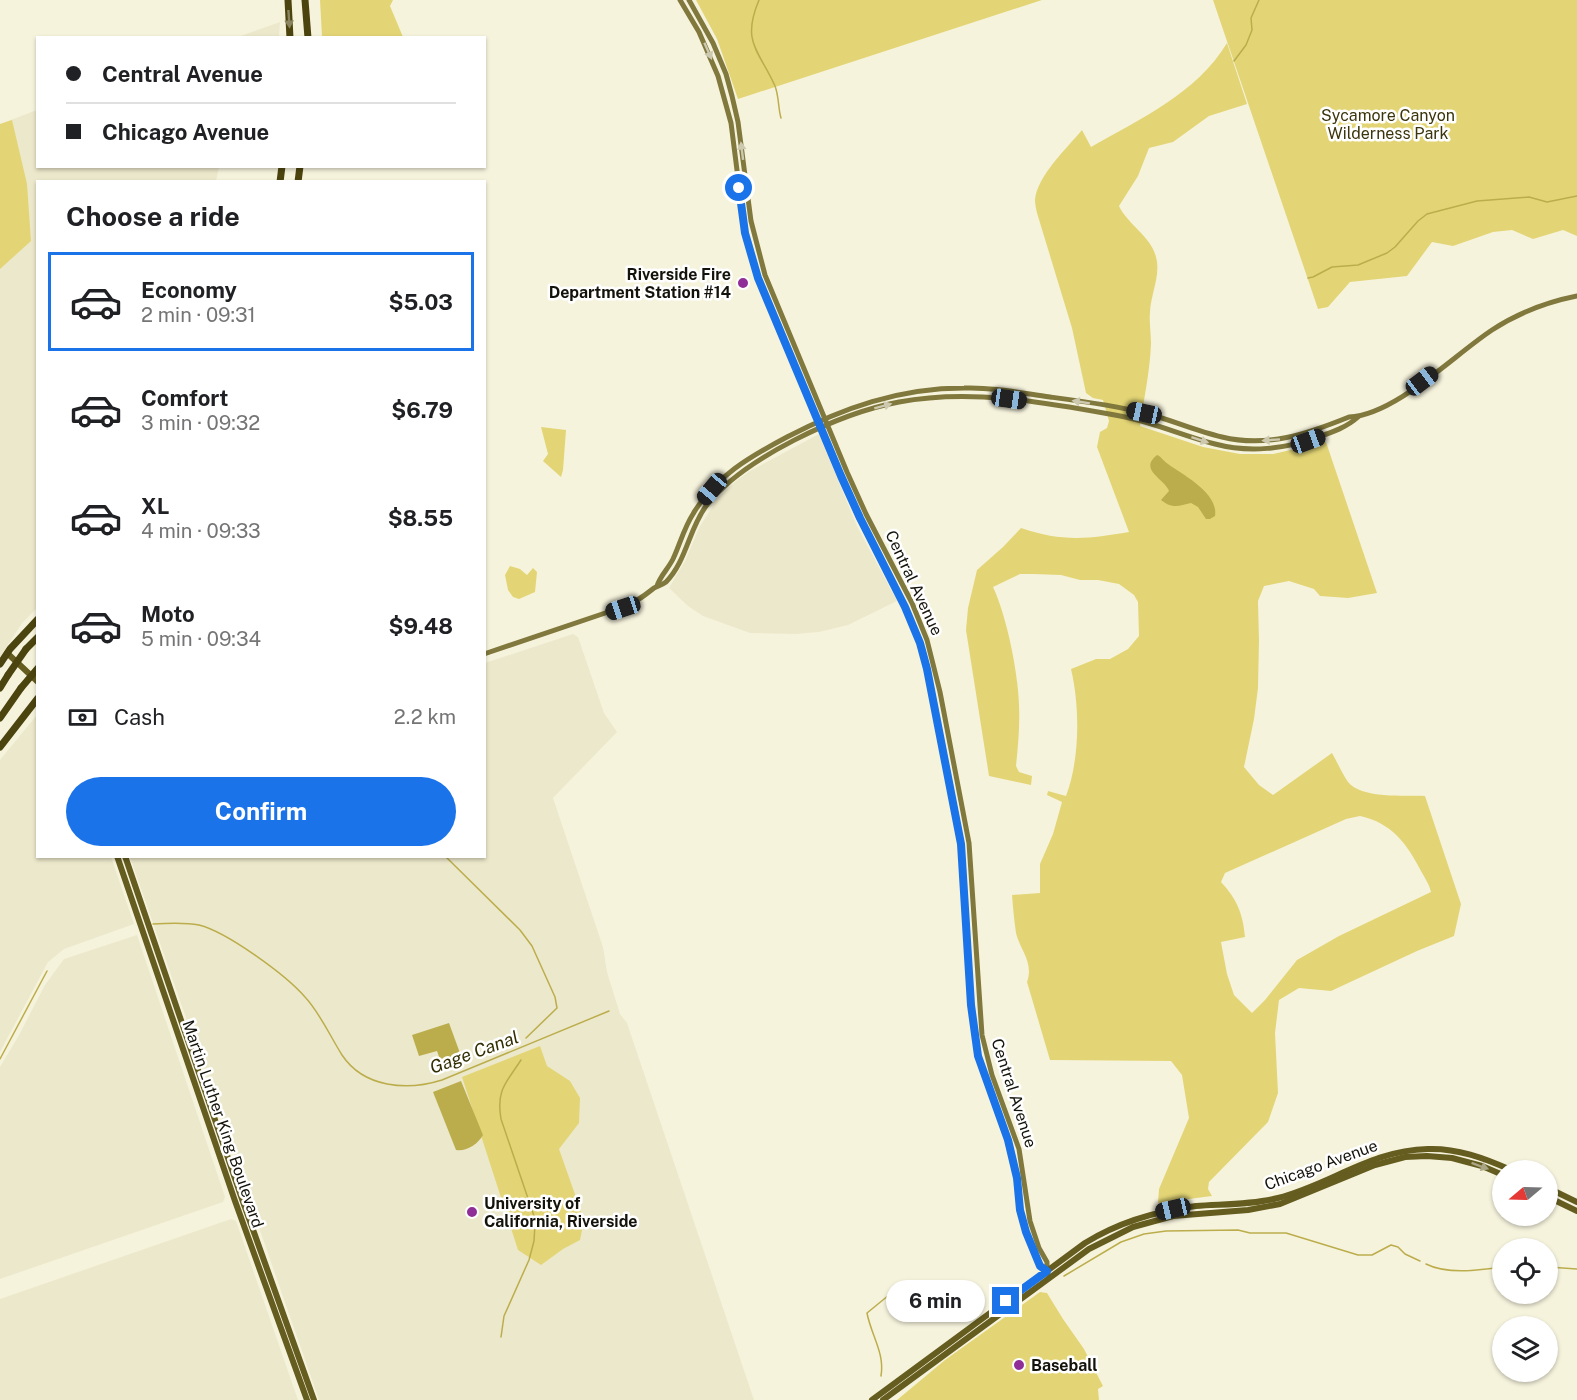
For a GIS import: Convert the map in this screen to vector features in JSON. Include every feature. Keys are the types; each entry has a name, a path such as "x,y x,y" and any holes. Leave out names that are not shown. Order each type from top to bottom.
{"highway":[{"path":"288,0 290,36"},
{"path":"305,0 308,36"},
{"path":"0,664 36,621"},
{"path":"0,688 26,649 36,640"},
{"path":"0,718 36,670"},
{"path":"0,747 36,701"}],"main road":[{"name":"Central Avenue","path":"680,0 699,32 718,76 730,123 745,233 758,278 818,421 824,426"},
{"name":"Central Avenue","path":"689,0 726,74 738,122 755,242 765,275 825,418 824,426 860,518 905,607 920,643 961,844 971,1005 978,1056 1008,1140 1026,1232 1040,1266 1048,1274"},
{"path":"737,173 744,173"},
{"path":"657,586 659,579 673,559 692,514 717,483 753,455 818,421 880,399 900,394 965,387 993,389 1124,408 1165,418 1220,437 1251,441 1292,438 1349,417 1358,417 1378,410 1405,394 1510,319 1556,300 1577,296"},
{"path":"486,653 638,601 657,586 664,584 673,572 699,517 722,489 756,461 824,426 880,406 963,395 992,397 1120,416 1215,444 1248,449 1273,448 1308,441 1349,425 1358,417"},
{"path":"7,653 36,680"},
{"name":"Martin Luther King Boulevard","path":"118,858 235,1201 307,1400"},
{"name":"Martin Luther King Boulevard","path":"126,858 242,1199 314,1400"},
{"name":"Chicago Avenue","path":"883,1400 1102,1233 1173,1209 1249,1203 1279,1198 1373,1158 1401,1151 1429,1148 1455,1151 1492,1162"},
{"name":"Chicago Avenue","path":"872,1400 1048,1274 1089,1249 1133,1227 1173,1216 1248,1210 1280,1204 1381,1163 1419,1156 1452,1158 1492,1170"},
{"path":"1558,1193 1577,1202"},
{"path":"1558,1202 1577,1211"}],"shaded area":[{"path":"280,22 279,36 241,36"},
{"path":"36,110 36,168 219,168 216,180 36,180 36,609 22,623 0,657 0,124"},
{"path":"819,434 857,526 897,601 848,625 819,632 796,634 750,633 703,616 688,606 669,588 685,561 700,526 719,497 750,471"},
{"path":"1157,455 1206,492 1215,508 1215,516 1206,519 1198,507 1191,503 1172,506 1161,500 1169,491 1151,470 1152,460"},
{"name":"University of California, Riverside","path":"573,634 578,637 604,713 617,732 553,798 603,947 607,972 620,1014 627,1023 754,1400 319,1400 130,858 486,858 486,663"},
{"path":"36,716 36,858 111,858 134,924 64,949 48,962 0,1052 0,760"},
{"path":"137,935 225,1197 223,1202 0,1279 0,1067 45,985 64,959"},
{"path":"449,1023 464,1064 444,1071 437,1051 419,1056 412,1035"},
{"path":"461,1081 483,1135 471,1147 456,1150 433,1092"},
{"path":"231,1219 236,1221 298,1400 0,1400 0,1299"}],"green space":[{"path":"320,0 393,0 390,6 403,36 322,36"},
{"path":"696,0 1042,0 738,99 717,39"},
{"name":"Sycamore Canyon Wilderness Park","path":"1213,0 1577,0 1577,236 1563,230 1533,239 1512,230 1493,232 1453,246 1432,242 1407,276 1350,282 1328,307 1318,309"},
{"path":"1227,43 1247,104 1209,116 1173,142 1149,148 1138,176 1119,206 1149,243 1157,264 1157,277 1150,312 1149,364 1140,426 1203,447 1240,454 1273,454 1326,442 1377,593 1348,598 1320,596 1314,589 1289,581 1264,586 1258,601 1258,688 1244,767 1259,785 1273,795 1332,753 1348,782 1354,787 1373,794 1425,796 1461,904 1454,936 1331,991 1299,988 1279,1000 1275,1033 1278,1093 1268,1122 1209,1182 1208,1189 1212,1196 1158,1203 1159,1189 1189,1118 1182,1075 1171,1061 1050,1060 1027,982 1028,962 1016,933 1012,895 1040,893 1040,864 1053,834 1062,802 1047,795 1048,791 1066,796 1071,781 1076,750 1077,716 1071,669 1096,659 1110,659 1128,649 1139,636 1138,602 1134,595 1119,584 1098,580 1080,580 1061,575 1020,574 993,587 1011,645 1018,692 1016,766 1019,772 1032,776 1031,785 989,776 966,630 968,608 977,570 1021,528 1049,536 1075,538 1129,532 1097,447 1100,432 1107,428 1109,421 1103,400 1093,398 1086,393 1072,328 1037,213 1035,200 1041,181 1082,130 1091,147 1166,103 1184,90 1215,61","holes":["1360,816 1390,829 1404,844 1416,861 1431,892 1339,936 1297,960 1252,1013 1234,995 1227,974 1221,942 1245,937 1238,907 1221,882 1225,873 1346,819"]},
{"path":"12,120 27,184 31,241 0,269 0,124"},
{"path":"541,427 566,430 561,477 543,461 548,454"},
{"path":"510,566 520,569 527,575 533,568 537,572 535,592 519,599 513,597 508,590 505,575"},
{"path":"540,1046 547,1066 570,1081 580,1098 579,1123 559,1149 584,1220 580,1240 541,1265 518,1250 462,1077"},
{"path":"1040,1292 1047,1293 1084,1349 1103,1386 1098,1389 1099,1400 897,1400 945,1360"}],"waterway":[{"path":"759,0 754,15 752,37 754,46 775,86 781,118"},
{"path":"1234,61 1246,45 1252,30 1251,18 1259,0"},
{"path":"1308,278 1332,267 1358,265 1387,253 1427,214 1477,201 1529,197 1547,202 1577,196"},
{"path":"447,858 520,930 532,946 555,997 557,1008 526,1038"},
{"name":"Gage Canal","path":"153,924 199,925 225,936 255,955 284,977 305,997 351,1066 362,1074 387,1084 415,1085 442,1080 609,1011"},
{"name":"Gage Canal","path":"0,1059 47,971"},
{"path":"501,1337 504,1316 529,1260 534,1241 534,1216 501,1119 500,1109 501,1094 521,1060"},
{"path":"1064,1276 1121,1242 1144,1234 1166,1231 1238,1230 1250,1233 1286,1233 1358,1255 1372,1255 1391,1245 1420,1261"},
{"path":"1426,1264 1454,1271 1492,1268"},
{"path":"1558,1268 1577,1269"},
{"path":"881,1376 881,1360 867,1313 900,1286"}],"place":[{"name":"Riverside Fire Department Station #14","path":"743,283"},
{"name":"University of California, Riverside","path":"472,1212"},
{"name":"Baseball","path":"1019,1365"}],"route":[{"path":"739,188 745,233 758,278 841,476 905,607 920,643 927,669 956,813 964,866 974,1036 984,1075 1008,1140 1026,1232 1041,1268 1047,1271 1006,1301"}]}
